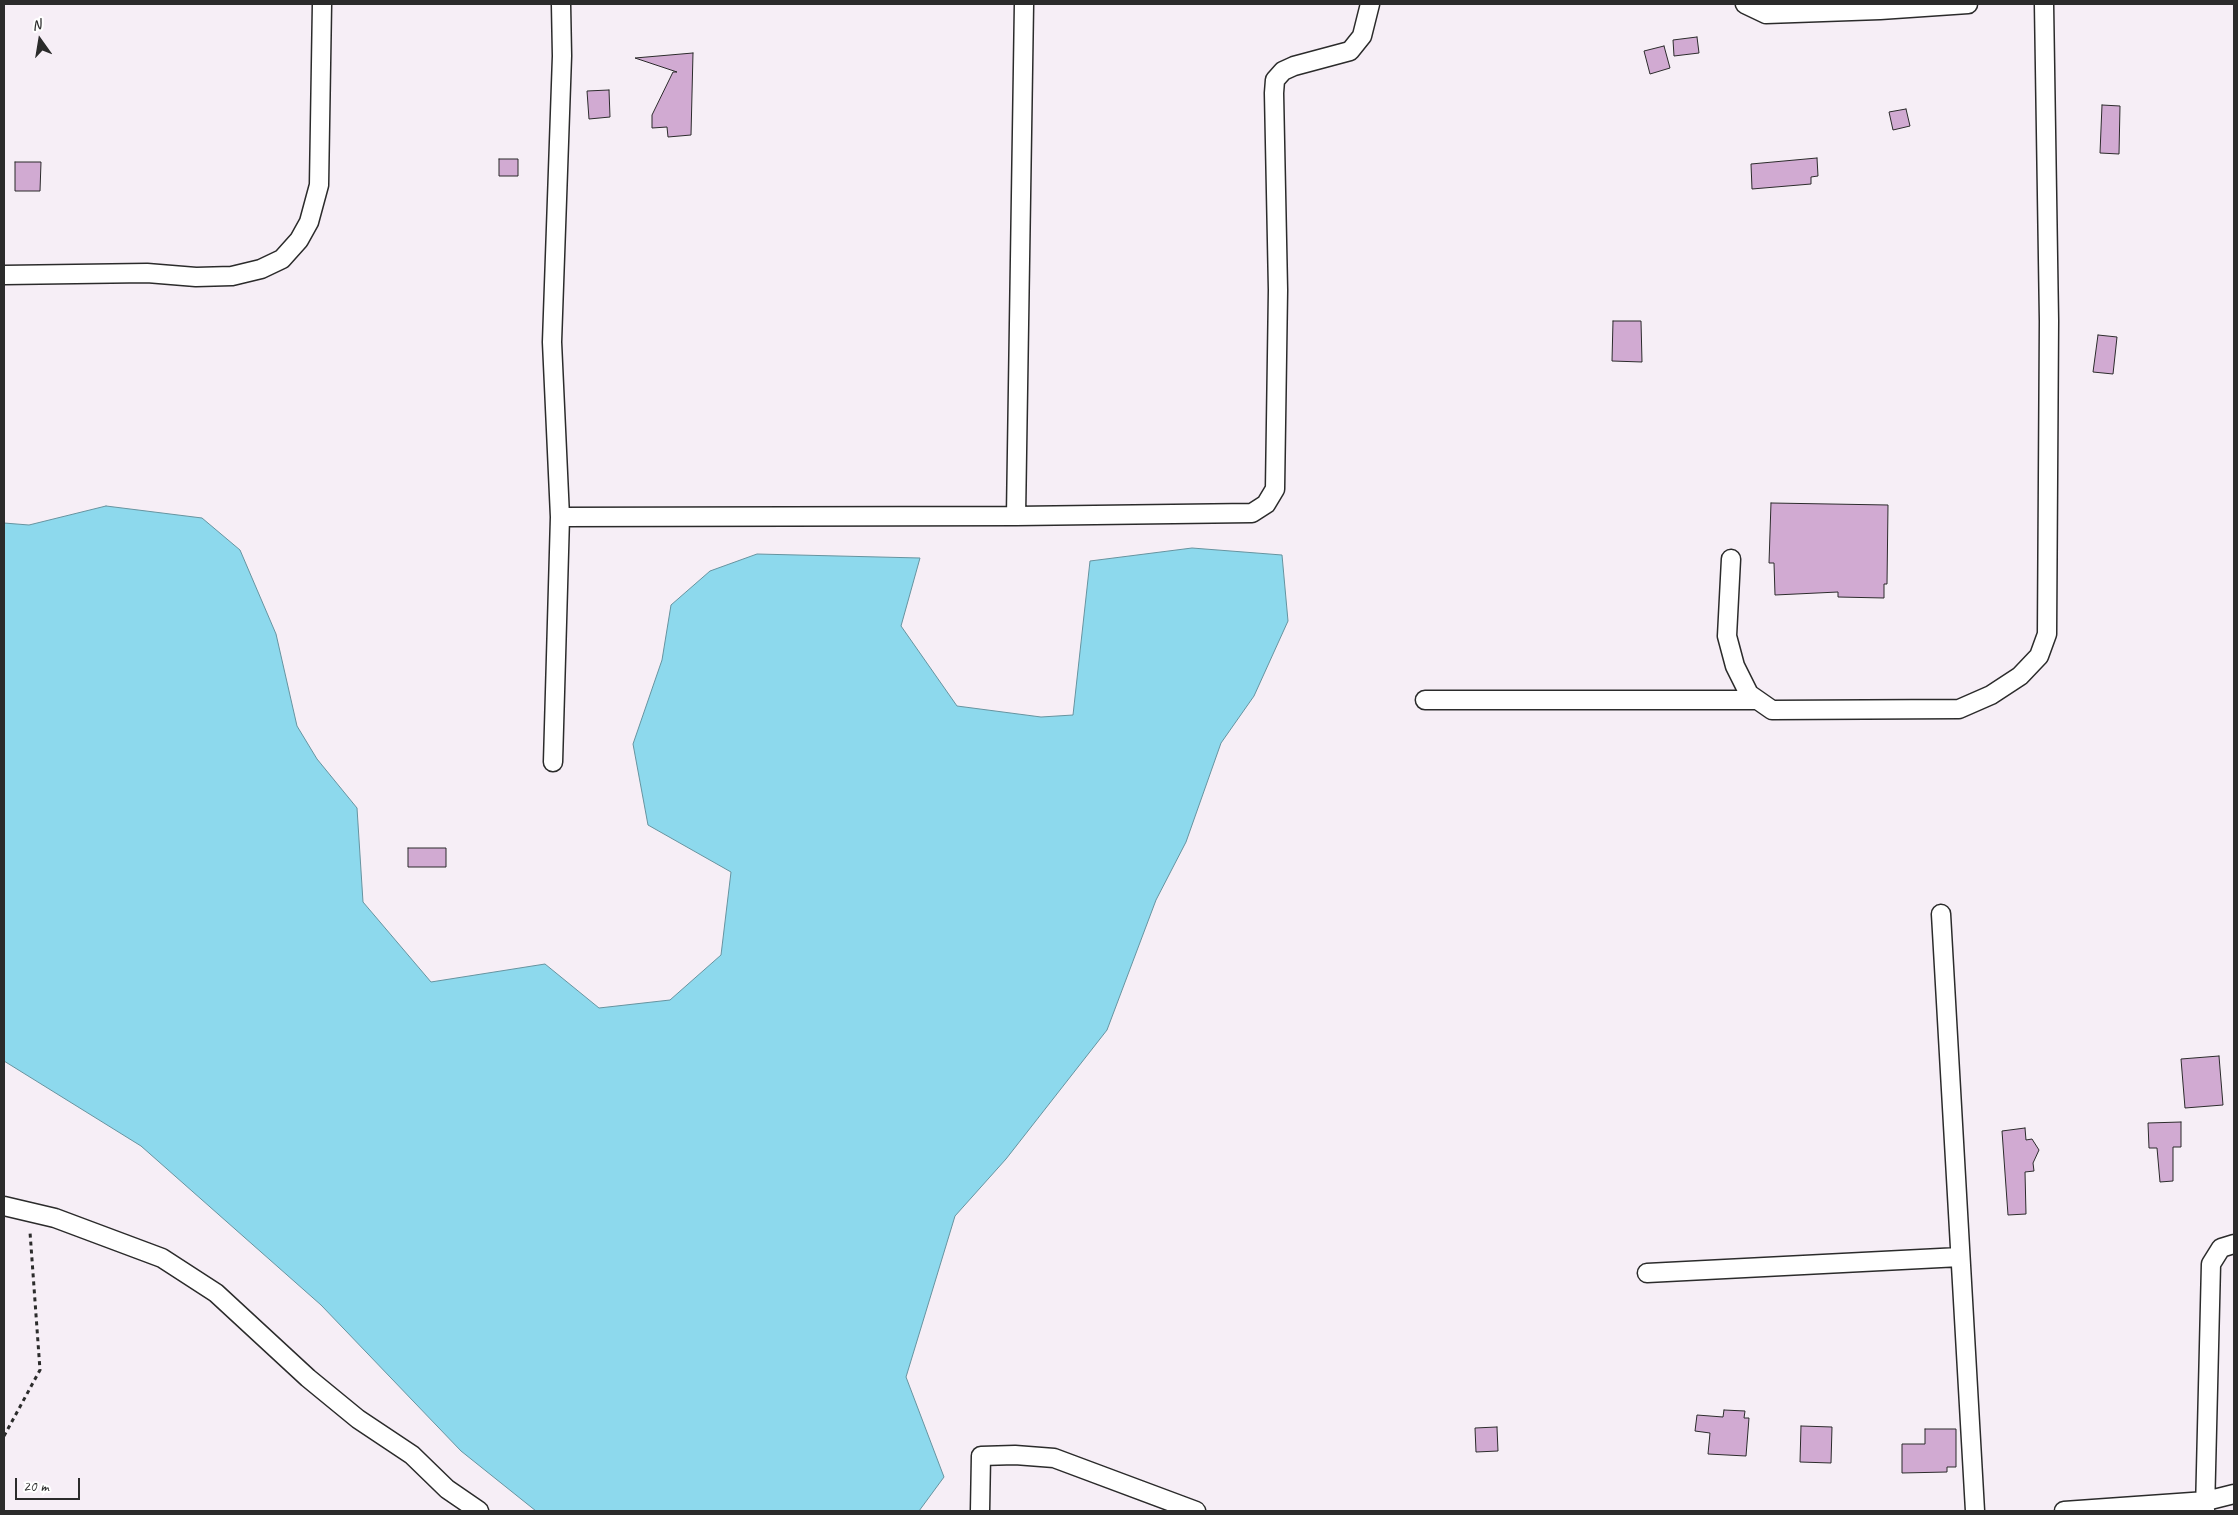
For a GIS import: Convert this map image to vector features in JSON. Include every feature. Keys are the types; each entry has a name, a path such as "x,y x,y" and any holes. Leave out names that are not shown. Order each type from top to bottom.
{"street":[{"path":"4,275 128,273 196,277 232,276 261,269 282,259 299,240 310,222 319,185 322,4"},
{"path":"553,762 560,517 552,342 562,56 562,4"},
{"path":"1016,516 1024,4"},
{"path":"560,517 1016,516 1252,513 1266,504 1275,489 1278,290 1275,80 1283,71 1294,66 1350,50 1362,36 1370,4"},
{"path":"1745,4 1766,14 1880,10 1968,4"},
{"path":"1731,559 1727,636 1735,666 1749,694 1772,710 1959,708 1991,695 2020,676 2040,656 2047,634 2049,330 2044,4"},
{"path":"1425,700 1757,700"},
{"path":"1941,914 1975,1511"},
{"path":"4,1206 55,1218 162,1258 216,1293 308,1378 344,1408 412,1455 447,1489 479,1511"},
{"path":"2205,1506 2211,1264 2221,1248 2234,1244"},
{"path":"1647,1273 1960,1257"},
{"path":"980,1511 981,1456 1015,1455 1054,1458 1196,1511"},
{"path":"2064,1511 2205,1506 2234,1494"}],"path":[{"path":"4,1436 40,1370 29,1212"}],"water":[{"path":"106,506 202,518 240,550 276,634 297,726 317,759 357,808 363,902 431,982 545,964 599,1008 670,1000 721,955 731,872 648,825 633,744 662,660 671,605 710,571 757,554 920,558 901,626 957,706 1041,717 1073,715 1090,561 1192,548 1282,555 1288,621 1254,696 1221,743 1186,842 1156,900 1107,1030 1006,1159 955,1216 906,1377 944,1477 919,1511 536,1511 461,1451 321,1305 141,1146 4,1061 4,523 29,525"}],"building":[{"path":"1697,37 1699,53 1674,56 1673,40"},
{"path":"1664,46 1670,68 1650,74 1644,51"},
{"path":"693,53 691,135 668,137 667,127 652,128 652,115 673,72 677,72 635,58"},
{"path":"609,90 610,117 589,119 587,91"},
{"path":"2102,105 2120,106 2119,154 2100,153"},
{"path":"1906,109 1910,126 1893,130 1889,112"},
{"path":"1817,158 1818,176 1811,177 1811,184 1752,189 1751,164"},
{"path":"499,159 518,159 518,176 499,176"},
{"path":"15,162 41,162 40,191 15,191"},
{"path":"1613,321 1641,321 1642,362 1612,361"},
{"path":"2098,335 2117,337 2113,374 2093,372"},
{"path":"1771,503 1888,505 1887,584 1884,584 1884,598 1838,597 1838,592 1775,595 1774,563 1769,563"},
{"path":"408,848 446,848 446,867 408,867"},
{"path":"2219,1056 2223,1105 2185,1108 2181,1059"},
{"path":"2181,1122 2181,1147 2173,1147 2173,1181 2160,1182 2157,1148 2149,1148 2148,1123"},
{"path":"2025,1128 2026,1140 2032,1139 2039,1150 2033,1163 2034,1171 2025,1172 2026,1214 2008,1215 2002,1131"},
{"path":"1724,1410 1745,1411 1744,1418 1749,1418 1746,1456 1708,1454 1710,1433 1695,1431 1697,1415 1723,1417"},
{"path":"1801,1426 1832,1427 1831,1463 1800,1462"},
{"path":"1497,1427 1498,1451 1476,1452 1475,1428"},
{"path":"1925,1429 1956,1429 1956,1467 1947,1467 1947,1472 1902,1473 1902,1444 1925,1444"}]}
